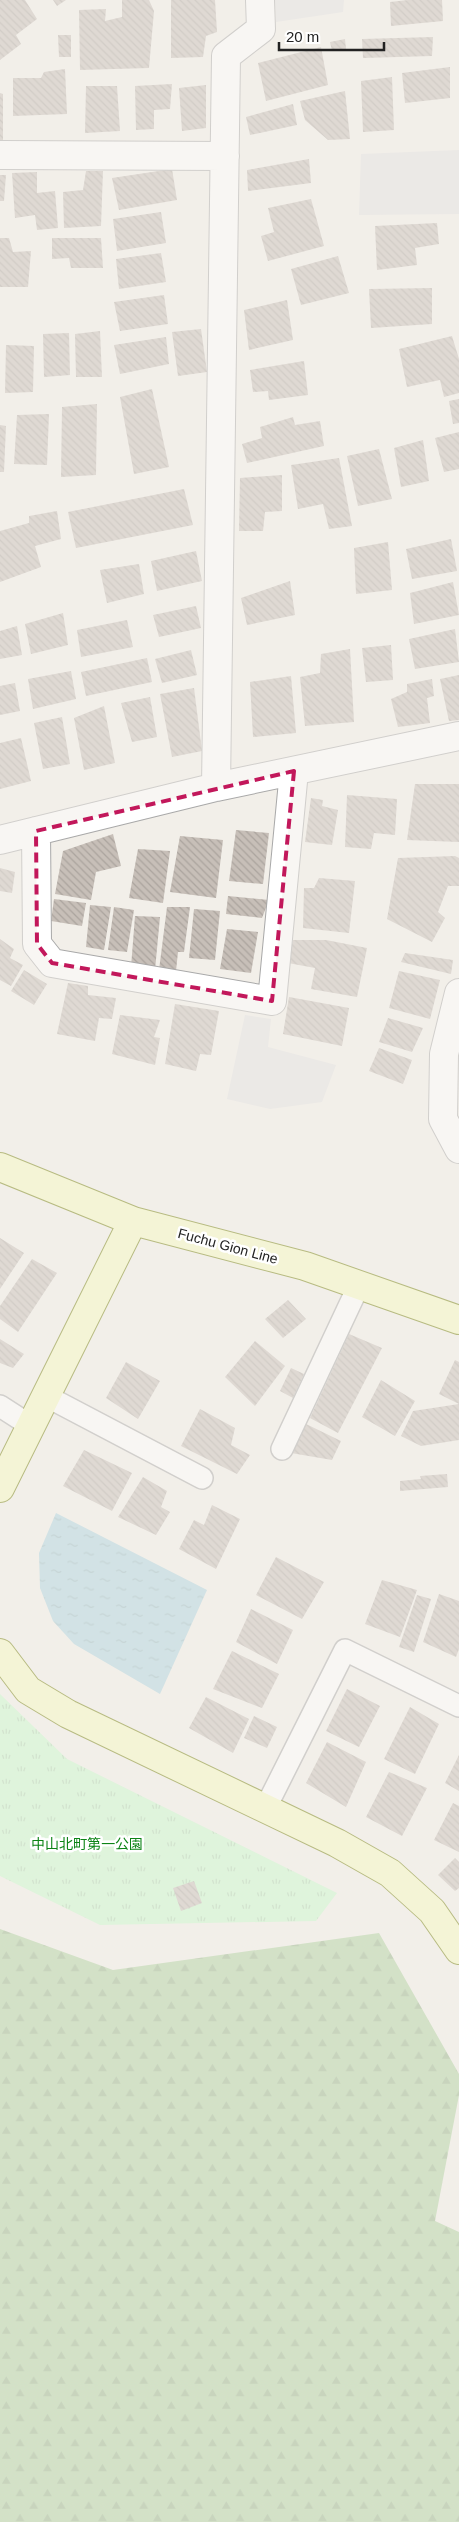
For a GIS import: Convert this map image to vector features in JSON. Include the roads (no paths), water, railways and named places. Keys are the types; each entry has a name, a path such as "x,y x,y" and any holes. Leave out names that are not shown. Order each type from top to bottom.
{"street":[{"path":"216,787 226,56 261,29 260,0"},
{"path":"0,155 225,156"},
{"path":"0,840 216,787 459,736"},
{"path":"36,831 36,944 52,963 272,1001 294,771"},
{"path":"459,993 444,1054 443,1119 459,1149"},
{"name":"Fuchu Gion Line","path":"0,1167 133,1221 304,1266 459,1320"},
{"path":"0,1488 133,1221"},
{"path":"0,1652 28,1690 68,1714 337,1843 390,1873 432,1911 459,1950"}],"lane":[{"path":"282,1449 359,1285"},
{"path":"46,1396 202,1478"},
{"path":"0,1406 31,1426"},
{"path":"265,1809 345,1650 459,1706"}],"water":[{"path":"56,1513 207,1590 160,1694 74,1644 53,1621 40,1588 39,1553"}],"park label":[{"name":"中山北町第一公園","path":"87,1844"}]}
